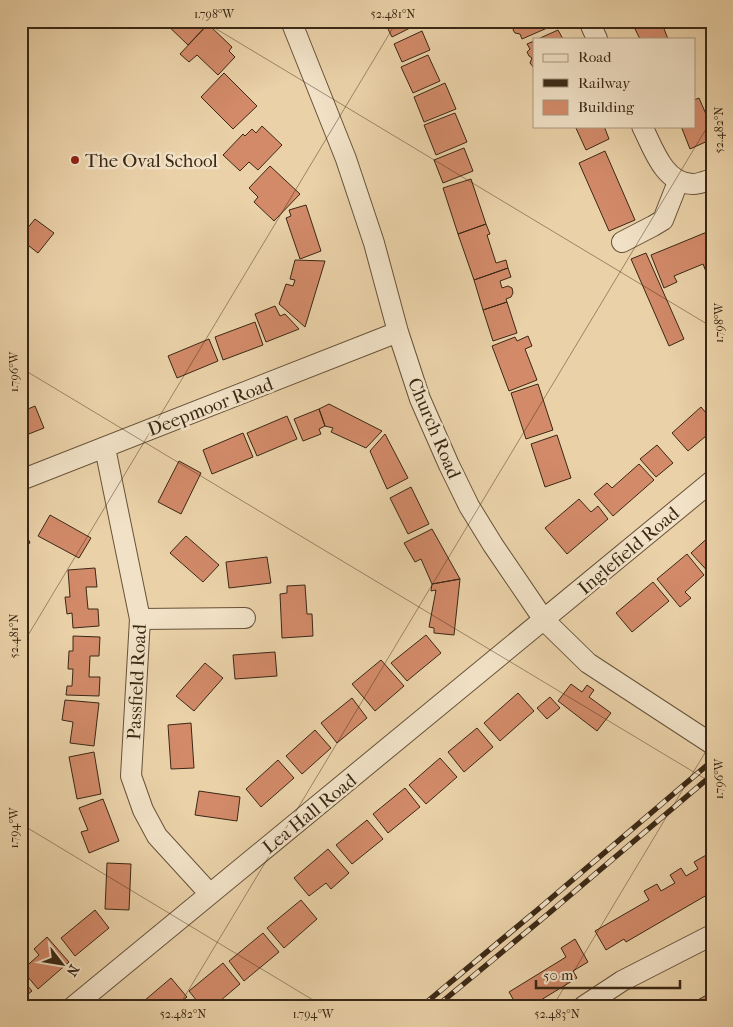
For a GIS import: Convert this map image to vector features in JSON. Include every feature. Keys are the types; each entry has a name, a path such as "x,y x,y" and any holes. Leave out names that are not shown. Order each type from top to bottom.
{"street":[{"name":"Church Road","path":"291,21 346,159 374,243 398,332 420,399 457,482 493,545 544,620 588,663 712,744"},
{"path":"589,21 596,38"},
{"path":"643,128 666,172 678,182 694,184 712,179"},
{"path":"622,242 663,220 678,182"},
{"name":"Deepmoor Road","path":"21,480 398,332"},
{"name":"Passfield Road","path":"105,448 140,619 132,776 143,810 157,836 210,894"},
{"name":"Inglefield Road","path":"544,620 712,481"},
{"path":"140,619 245,618"},
{"name":"Lea Hall Road","path":"74,1006 544,620"},
{"path":"584,1006 622,981 712,934"}],"building":[{"path":"163,21 211,21 188,45"},
{"path":"384,21 424,21 392,37"},
{"path":"521,21 553,21 554,25 522,39 520,34 515,33 513,30 515,26 522,23"},
{"path":"653,21 661,21 668,38 640,38 635,29"},
{"path":"208,24 232,47 229,51 235,57 218,75 197,55 189,62 180,54"},
{"path":"558,30 562,38 540,38"},
{"path":"422,31 430,50 402,62 394,44"},
{"path":"533,41 533,67 530,63 532,58 527,52 530,49 527,44"},
{"path":"428,55 440,81 413,93 401,67"},
{"path":"224,73 257,106 233,129 201,97"},
{"path":"445,83 456,109 424,122 414,97"},
{"path":"699,98 712,128 712,139 690,149 682,128 696,128 696,99"},
{"path":"455,113 467,142 436,155 424,125"},
{"path":"262,126 282,145 258,170 249,162 240,171 223,155 243,134 245,136 252,129 256,133"},
{"path":"576,128 605,128 609,139 586,150"},
{"path":"464,148 473,171 443,183 434,160"},
{"path":"605,151 635,220 609,231 579,163"},
{"path":"270,166 300,194 274,221 254,202 258,197 249,188"},
{"path":"471,179 486,224 458,234 443,188"},
{"path":"306,205 321,251 300,259 286,218 291,216 289,210"},
{"path":"35,219 54,233 38,253 24,242 21,246 21,236"},
{"path":"486,224 490,234 487,235 496,263 506,260 508,268 474,280 458,234"},
{"path":"707,232 712,243 712,272 707,274 703,264 674,276 677,282 664,288 651,255"},
{"path":"646,253 684,339 669,346 631,259"},
{"path":"295,260 325,261 305,327 279,304 286,284 293,286 295,280 290,279"},
{"path":"508,268 511,277 500,281 502,288 508,286 512,288 513,293 511,297 506,299 507,302 483,310 474,280"},
{"path":"507,302 517,333 493,341 483,310"},
{"path":"275,306 280,316 285,314 299,329 266,342 255,314"},
{"path":"255,322 263,345 223,360 215,337"},
{"path":"528,336 532,346 525,349 537,380 509,391 492,346 515,337 517,341"},
{"path":"209,339 218,361 177,378 168,356"},
{"path":"538,384 553,430 526,439 511,393"},
{"path":"712,397 712,410 705,403"},
{"path":"329,404 382,431 366,448 331,432 333,428 325,426 319,409"},
{"path":"35,406 44,428 21,437 21,412"},
{"path":"701,407 712,420 712,431 688,451 672,433"},
{"path":"319,409 325,426 319,429 321,434 303,441 294,419"},
{"path":"287,416 297,439 257,456 247,433"},
{"path":"243,433 253,457 212,474 203,450"},
{"path":"385,434 408,478 387,489 370,451"},
{"path":"557,435 571,478 545,487 531,444"},
{"path":"657,445 673,463 656,477 640,459"},
{"path":"179,461 201,473 181,514 158,502"},
{"path":"639,464 654,480 613,516 594,494 607,483 612,488"},
{"path":"411,487 429,524 408,534 390,498"},
{"path":"579,499 591,512 598,506 608,519 567,554 545,528"},
{"path":"50,515 91,538 79,558 38,536"},
{"path":"21,522 30,543 21,547"},
{"path":"432,529 460,579 432,584 421,559 415,562 404,543"},
{"path":"712,534 712,576 691,553"},
{"path":"186,536 219,565 203,582 170,553"},
{"path":"687,554 704,575 685,592 691,598 680,607 657,579"},
{"path":"267,557 271,583 229,588 226,562"},
{"path":"95,568 97,587 86,587 88,609 98,609 99,626 73,628 72,613 67,614 65,597 70,597 68,570"},
{"path":"460,579 454,635 434,633 434,628 429,627 436,590 431,591 432,584"},
{"path":"653,582 669,601 632,632 616,613"},
{"path":"305,585 307,614 312,614 313,636 282,638 280,594 287,593 287,586"},
{"path":"426,635 441,653 407,681 391,663"},
{"path":"73,636 100,637 99,656 90,656 89,677 100,677 99,696 66,695 67,686 72,686 73,669 68,669 69,651 73,651"},
{"path":"275,652 277,676 235,679 233,655"},
{"path":"381,660 404,686 375,711 352,684"},
{"path":"205,663 223,678 194,711 176,696"},
{"path":"571,684 582,692 587,685 594,690 589,697 611,713 597,731 558,701"},
{"path":"518,693 534,711 500,741 484,723"},
{"path":"550,697 560,708 547,719 537,708"},
{"path":"352,698 367,718 337,743 321,723"},
{"path":"65,700 99,703 94,746 70,743 73,722 62,720"},
{"path":"191,723 194,768 171,769 168,725"},
{"path":"477,728 493,747 464,772 448,752"},
{"path":"315,730 331,748 302,774 286,756"},
{"path":"94,752 101,794 77,799 69,757"},
{"path":"440,758 457,777 426,804 409,785"},
{"path":"278,760 294,778 261,807 246,789"},
{"path":"405,788 420,807 388,833 373,814"},
{"path":"199,791 240,797 237,821 195,815"},
{"path":"103,799 119,841 89,853 81,832 88,830 79,808"},
{"path":"367,820 383,839 352,864 336,845"},
{"path":"328,849 349,873 331,889 326,883 309,896 294,878"},
{"path":"708,854 712,860 712,892 626,942 624,939 606,950 595,931 649,900 644,891 657,884 661,891 675,883 670,875 681,868 686,876 698,869 694,862"},
{"path":"107,863 131,864 129,910 105,909"},
{"path":"301,900 317,919 284,948 267,928"},
{"path":"95,910 109,928 75,956 61,938"},
{"path":"263,933 279,952 244,981 229,961"},
{"path":"47,937 69,962 38,989 22,970 39,955 34,949"},
{"path":"575,939 588,962 573,971 577,978 531,1006 517,1006 509,992 566,957 561,948"},
{"path":"223,963 240,984 214,1006 201,1006 189,991"},
{"path":"21,978 32,991 21,1000"},
{"path":"171,978 187,997 176,1006 138,1006"},
{"path":"712,992 712,1006 687,1006"}],"railway":[{"path":"422,1006 712,761"},
{"path":"437,1006 712,775"}],"place":[{"name":"The Oval School","path":"75,160"}]}
